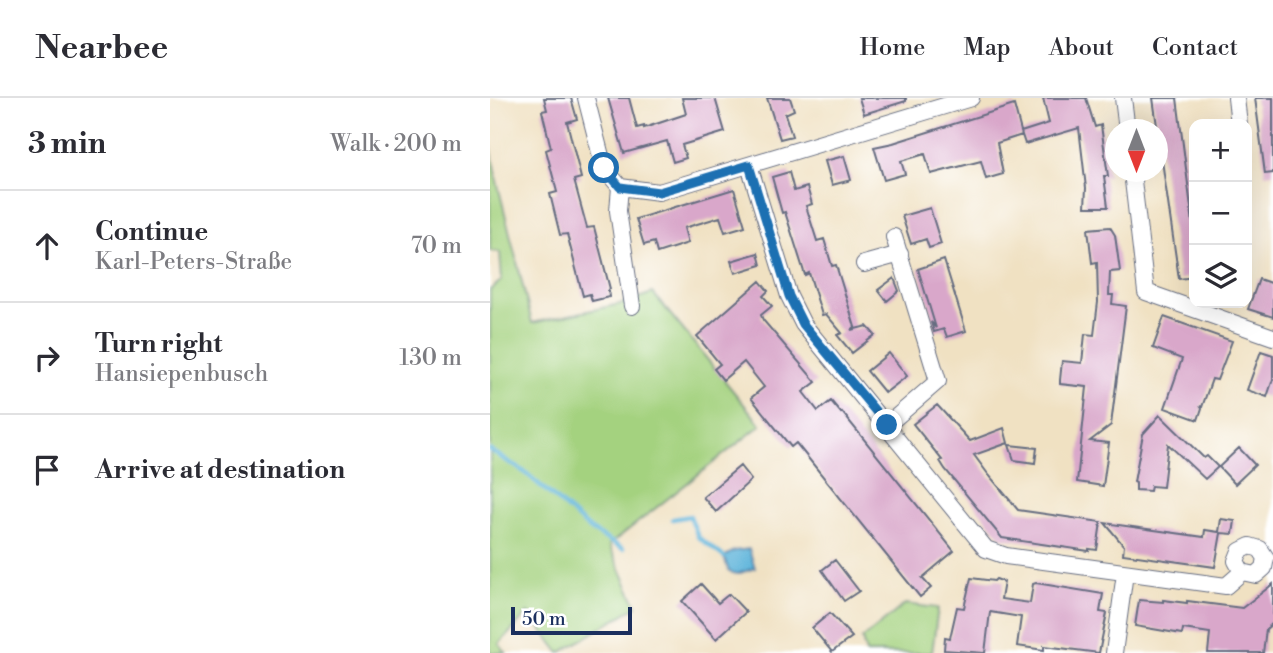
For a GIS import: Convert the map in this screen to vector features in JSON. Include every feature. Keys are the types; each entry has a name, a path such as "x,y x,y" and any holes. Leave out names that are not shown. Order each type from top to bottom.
{"street":[{"path":"586,98 604,168 620,187 659,192 971,98"},
{"path":"1123,98 1126,119"},
{"path":"1236,98 1238,119"},
{"path":"749,165 789,296 803,324 986,548 1006,556 1226,586 1242,572"},
{"path":"1133,182 1146,292 1273,337"},
{"path":"620,187 618,211 632,306"},
{"path":"887,425 938,382 894,237"},
{"path":"863,264 900,254"},
{"path":"1244,547 1260,548 1270,558 1261,572 1250,575 1242,572 1237,555 1244,547"},
{"path":"1114,653 1125,573"}],"green space":[{"path":"490,141 496,177 532,323 620,304 653,293 761,425 609,545 637,606 560,653 528,613 499,644 506,653 490,653 490,290 502,280 500,252 490,251"},
{"path":"905,604 938,608 932,653 866,653 862,639"}],"water":[{"path":"749,549 755,568 737,574 729,572 724,557 734,551"}],"building":[{"path":"544,98 571,98 577,119 567,122 581,178 574,180 587,228 594,227 610,289 609,297 592,301 590,294 583,296 567,234 560,235 550,194 557,192 546,150 551,148 542,111 547,110"},
{"path":"608,98 629,98 637,128 644,128 686,114 682,98 715,98 725,132 682,145 686,158 673,162 667,141 624,153"},
{"path":"767,98 790,98 794,110 785,114 792,136 780,139"},
{"path":"859,98 906,98 906,101 864,114"},
{"path":"1043,98 1086,98 1095,127 1101,125 1108,207 1085,207 1086,188 1079,128 1025,144 1021,132 1049,123"},
{"path":"1153,98 1177,98 1189,192 1189,278 1179,279 1165,182 1168,182 1168,119 1156,119"},
{"path":"1255,98 1273,98 1273,173 1265,174"},
{"path":"1014,105 1022,135 997,143 1003,174 986,179 981,161 931,174 925,154 901,161 905,174 884,180 874,147"},
{"path":"844,156 851,180 832,185 825,161"},
{"path":"789,172 794,191 807,187 812,204 806,206 817,241 824,239 832,266 836,265 855,327 851,330 867,326 875,335 852,353 837,335 842,333 826,314 822,315 809,273 805,275 785,212 782,213 772,177"},
{"path":"734,189 745,226 725,232 720,217 684,228 688,243 657,253 654,242 644,245 636,219"},
{"path":"930,208 941,244 929,248 926,239 911,244 902,216"},
{"path":"1110,227 1115,235 1120,271 1110,272 1109,295 1113,295 1112,304 1126,306 1111,425 1090,441 1109,443 1103,486 1077,482 1087,387 1060,384 1060,380 1062,361 1082,363 1085,334 1094,335 1098,302 1097,262 1092,263 1088,229"},
{"path":"758,253 761,265 735,273 731,261"},
{"path":"944,260 966,331 947,337 944,329 934,332 931,322 936,328 918,269"},
{"path":"894,278 899,291 887,301 878,290"},
{"path":"1259,279 1273,284 1273,317 1248,309 1252,308 1252,298"},
{"path":"760,281 768,291 763,296 772,306 761,315 763,320 816,382 803,392 818,411 831,401 842,412 954,551 922,578 931,588 920,597 796,443 791,447 751,398 764,387 744,362 723,380 714,369 720,364 697,336"},
{"path":"1164,317 1232,341 1217,380 1212,379 1202,407 1200,406 1202,408 1198,420 1165,408 1182,359 1153,348"},
{"path":"1261,351 1273,355 1273,379 1267,397 1247,390"},
{"path":"889,353 907,376 885,393 867,371"},
{"path":"937,405 970,441 1004,428 1008,443 974,455 988,474 1018,510 1101,522 1097,550 1002,538 945,469 940,461 942,460 913,424"},
{"path":"1160,415 1204,458 1207,456 1218,467 1205,479 1168,444 1163,487 1151,486 1150,491 1136,490 1134,482 1143,434"},
{"path":"1009,445 1037,448 1035,463 1014,460"},
{"path":"1239,448 1255,465 1235,484 1219,467"},
{"path":"740,466 751,480 716,512 703,497"},
{"path":"1221,519 1235,521 1233,534 1221,533 1215,567 1123,554 1124,546 1105,523 1204,537 1205,530 1219,532"},
{"path":"835,560 859,591 844,601 822,570"},
{"path":"971,578 1004,582 1001,599 1030,603 1033,584 1036,583 1103,594 1100,612 1107,613 1099,653 1044,646 1044,650 1017,646 1021,617 990,612 985,653 944,650 945,637 950,638 957,607 964,608"},
{"path":"701,584 718,603 729,594 746,612 716,639 682,601"},
{"path":"1273,584 1273,623 1266,629 1263,653 1208,653 1210,633 1183,629 1182,634 1135,626 1139,600 1187,601 1242,608"},
{"path":"830,613 852,637 832,652 812,628"}],"waterway":[{"path":"490,450 526,473 591,530 623,549"},
{"path":"673,519 690,516 698,537 724,557"}],"route":[{"path":"604,168 620,187 659,192 749,165 789,296 803,324 887,425"}]}
